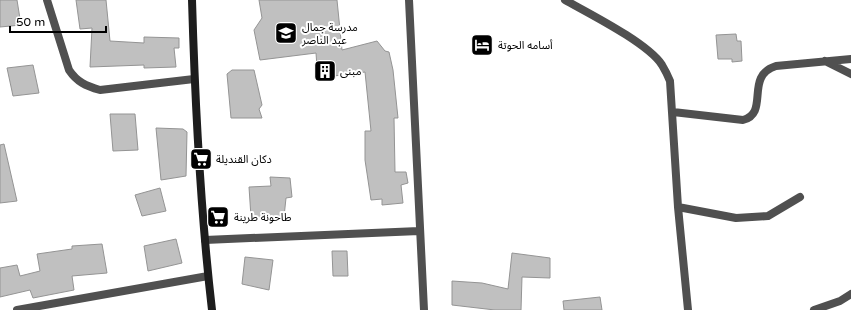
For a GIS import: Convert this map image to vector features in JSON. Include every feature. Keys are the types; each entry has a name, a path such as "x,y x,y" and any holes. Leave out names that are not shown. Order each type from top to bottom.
{"street":[{"path":"47,0 69,70 75,79 86,86 100,90 194,79"},
{"path":"192,0 194,79 205,240 212,310"},
{"path":"409,0 424,310"},
{"path":"564,0 618,31 643,48 662,64 670,81 678,207 688,310"},
{"path":"673,112 743,120 750,118 755,113 761,77 767,68 851,59"},
{"path":"825,61 851,74"},
{"path":"678,207 736,218 768,216 800,197"},
{"path":"205,240 419,231"},
{"path":"17,310 208,276"},
{"path":"814,310 840,301 851,294"}],"building":[{"path":"0,0 17,0 21,25 0,27"},
{"path":"76,0 106,0 110,41 144,43 144,37 179,38 179,48 174,48 176,67 144,68 144,65 90,67 92,28 80,29"},
{"path":"259,0 337,0 342,50 377,41 385,51 389,52 393,70 398,118 394,118 395,172 406,172 408,183 401,185 403,203 382,205 382,199 371,200 365,160 365,131 371,131 365,72 334,76 334,79 318,81 316,53 260,60 254,30 262,18"},
{"path":"736,34 737,41 741,41 742,61 732,62 732,59 718,59 716,35"},
{"path":"33,65 39,93 13,96 7,68"},
{"path":"232,70 254,70 262,105 259,109 262,118 231,118 227,74"},
{"path":"110,114 135,114 138,150 113,151"},
{"path":"156,128 183,129 187,132 186,176 161,180"},
{"path":"4,144 17,201 0,203 0,145"},
{"path":"270,177 290,178 292,197 286,198 284,217 251,217 249,187 271,186"},
{"path":"160,188 166,211 142,216 135,195"},
{"path":"176,239 182,263 148,271 144,246"},
{"path":"102,244 107,273 72,276 74,290 33,298 30,290 0,297 0,268 17,265 20,276 40,271 37,254 72,249 72,246"},
{"path":"332,251 347,251 348,276 333,276"},
{"path":"512,253 550,258 550,278 522,277 521,310 495,310 452,305 452,281 482,283 508,289"},
{"path":"245,257 273,260 269,290 242,284"},
{"path":"600,297 602,310 564,310 563,301"}],"place":[{"name":"مدرسة جمال عبد الناصر","path":"286,33"},
{"name":"أسامه الحوتة","path":"482,45"},
{"name":"مبنى","path":"325,71"},
{"name":"دكان القنديلة","path":"201,159"},
{"name":"طاحونة طرينة","path":"218,217"}]}
